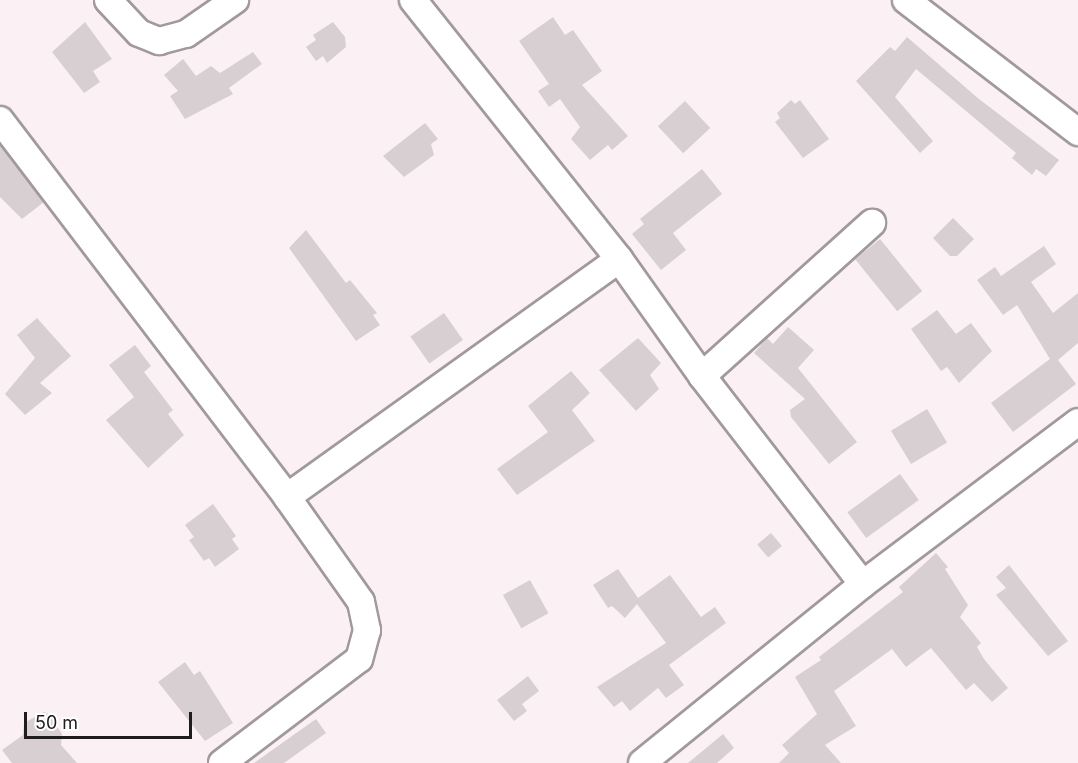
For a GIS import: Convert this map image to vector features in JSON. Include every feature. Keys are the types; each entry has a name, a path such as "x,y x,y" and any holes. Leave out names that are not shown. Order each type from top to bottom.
{"street":[{"path":"108,0 139,33 159,41 186,34 235,0"},
{"path":"413,0 619,259 702,376 863,584"},
{"path":"906,0 1078,132"},
{"path":"0,120 287,497 361,602 367,630 358,659 222,763"},
{"path":"702,376 872,223"},
{"path":"287,497 619,259"},
{"path":"642,763 863,584 1078,422"}],"building":[{"path":"553,17 565,35 573,30 602,71 582,85 628,136 612,150 608,145 590,160 571,139 580,127 560,99 549,107 538,91 549,84 519,41"},
{"path":"85,22 112,59 93,71 100,82 84,93 52,52"},
{"path":"333,22 345,37 346,47 327,63 323,56 316,61 306,47 316,40 313,35"},
{"path":"907,37 979,99 1059,160 1046,176 1036,169 1032,175 1012,158 1016,153 916,69 895,97 933,141 920,153 856,81 890,47 895,51"},
{"path":"253,52 262,64 229,88 233,94 185,119 170,96 178,91 164,75 183,59 196,76 211,66 220,73"},
{"path":"791,100 795,104 800,100 829,139 803,158 775,122 780,118 777,113"},
{"path":"685,101 710,128 683,153 658,126"},
{"path":"425,123 438,139 431,144 434,155 404,177 383,156"},
{"path":"0,145 44,202 22,219 0,197"},
{"path":"702,169 722,194 673,233 686,250 661,270 632,234 644,224 640,219"},
{"path":"953,218 974,239 957,256 950,256 933,238"},
{"path":"306,230 346,283 350,280 377,313 373,315 380,325 356,341 289,248"},
{"path":"880,239 922,291 897,311 855,259"},
{"path":"1044,246 1056,264 1031,282 1053,313 1078,293 1078,343 1058,360 1076,384 1013,432 991,403 1050,359 1017,305 1003,315 977,280 995,267 1001,276"},
{"path":"937,310 956,334 971,323 992,351 959,383 947,367 941,371 911,329"},
{"path":"444,313 463,340 429,364 410,337"},
{"path":"37,318 71,356 40,383 52,393 25,415 5,394 35,358 17,335"},
{"path":"788,327 814,350 798,368 857,442 829,464 791,417 790,410 805,399 754,353 767,338 773,344"},
{"path":"638,338 661,363 650,375 659,389 636,411 599,370"},
{"path":"135,345 151,366 144,372 173,410 168,414 184,435 148,468 106,420 134,397 109,365"},
{"path":"571,371 590,393 572,410 595,441 517,495 497,469 548,432 528,406"},
{"path":"927,409 947,442 911,464 891,431"},
{"path":"900,474 919,500 866,538 847,512"},
{"path":"213,504 236,536 232,539 239,549 215,567 209,558 204,561 189,540 194,537 185,525"},
{"path":"771,533 782,546 768,558 757,545"},
{"path":"936,553 948,567 945,569 968,605 960,617 981,643 977,647 984,659 1008,688 992,702 974,683 966,690 931,648 906,667 892,649 834,691 856,726 825,745 841,763 779,763 789,753 782,745 817,714 795,677 821,660 819,657 903,592 899,587"},
{"path":"1009,565 1068,641 1048,656 996,595 1006,588 996,577"},
{"path":"618,569 638,598 670,575 701,617 715,607 726,623 669,665 684,685 666,698 658,688 630,711 622,701 614,707 597,687 666,643 637,604 625,618 612,606 608,608 593,585"},
{"path":"530,580 548,613 521,628 503,595"},
{"path":"185,662 194,675 200,671 233,723 205,741 158,682"},
{"path":"528,676 539,691 522,704 527,711 514,721 497,700"},
{"path":"44,712 49,714 62,734 61,745 77,763 12,763 2,750 23,735 24,723"},
{"path":"316,719 326,733 284,763 254,763"},
{"path":"723,734 734,748 717,763 688,763"}]}
